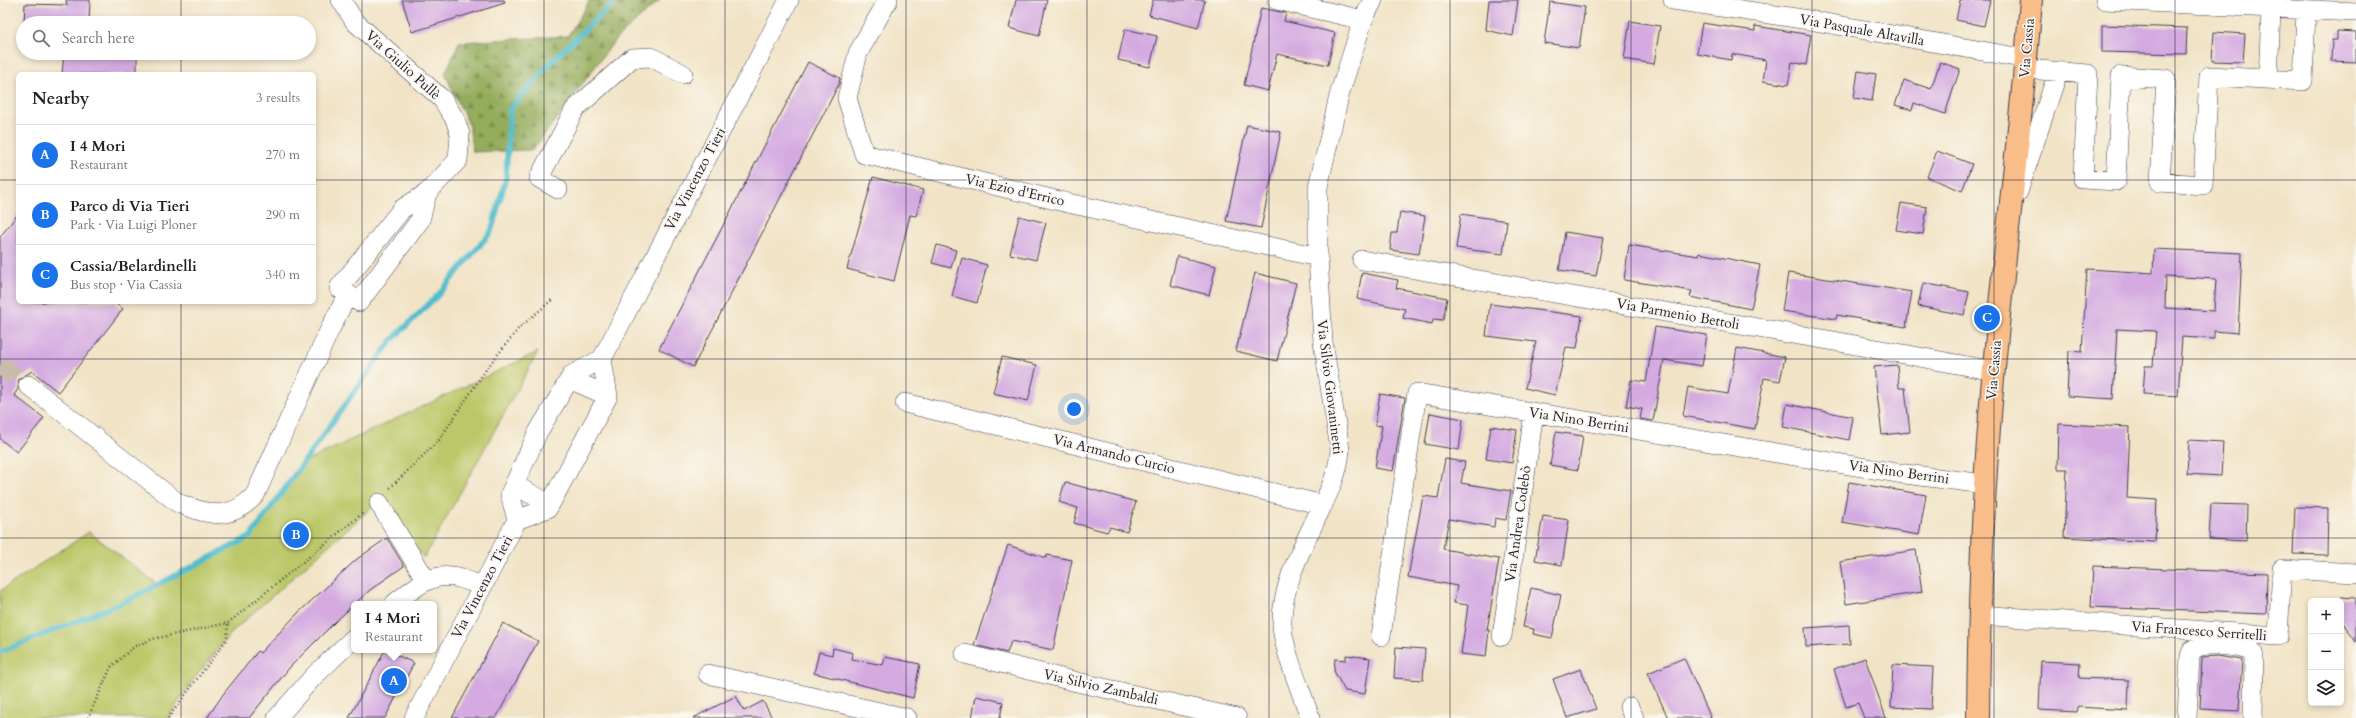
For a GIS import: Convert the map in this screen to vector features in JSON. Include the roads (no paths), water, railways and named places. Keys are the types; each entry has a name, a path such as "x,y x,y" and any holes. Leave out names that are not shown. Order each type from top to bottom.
{"main road":[{"name":"Via Cassia","path":"1978,718 1985,484 1994,371 2026,64 2031,0"}],"street":[{"name":"Via Giulio Pullè","path":"28,385 178,503 200,512 224,515 244,507 255,495 330,329 348,294 339,288 402,209 427,193 458,160 460,134 455,119 442,99 355,22 341,0"},
{"name":"Via Vincenzo Tieri","path":"517,520 510,494 538,432 572,375 602,359 789,0"},
{"path":"1277,0 1363,20"},
{"name":"Via Silvio Giovaninetti","path":"1310,718 1284,639 1282,614 1287,588 1322,504 1336,477 1340,463 1340,449 1323,342 1318,257 1318,187 1340,92 1363,20 1373,0"},
{"name":"Via Pasquale Altavilla","path":"1673,0 1809,20 2026,64 2058,72 2088,74 2083,179 2116,181 2121,76 2166,79 2160,182 2203,185 2210,76 2268,79"},
{"path":"2105,0 2271,10 2356,12"},
{"name":"Via Ezio d'Errico","path":"884,3 858,53 847,98 864,154 1068,203 1318,257"},
{"path":"2271,10 2268,79 2303,81 2306,11"},
{"path":"558,189 539,178 575,109 632,58 651,57 683,74"},
{"path":"2010,216 2058,72"},
{"name":"Via Parmenio Bettoli","path":"1362,260 1827,339 1994,371"},
{"path":"514,484 550,504 608,396 602,359"},
{"path":"570,379 608,396"},
{"name":"Via Nino Berrini","path":"1381,636 1417,393 1897,473 1985,484"},
{"name":"Via Armando Curcio","path":"905,403 1322,504"},
{"name":"Via Andrea Codebò","path":"1502,636 1534,413"},
{"path":"379,503 426,580"},
{"name":"Via Vincenzo Tieri","path":"414,718 517,520 548,508 550,504"},
{"name":"Via Francesco Serritelli","path":"1980,615 2278,636 2282,569 2356,573"},
{"path":"398,601 432,577 446,576 465,579 482,587"},
{"path":"277,718 313,677 351,641"},
{"path":"2187,718 2190,656 2194,649 2203,645 2243,648 2254,653 2254,718"},
{"name":"Via Silvio Zambaldi","path":"965,654 1077,682 1237,718"},
{"path":"708,674 907,718"}],"waterway":[{"path":"0,652 124,602 250,537 391,341 438,295 491,232 506,178 510,109 554,59 616,0"}],"tunnel":[{"path":"0,365 28,385"}],"place":[{"name":"Cassia/Belardinelli","path":"1987,318"},
{"name":"Parco di Via Tieri","path":"296,535"},
{"name":"I 4 Mori","path":"394,681"}]}
